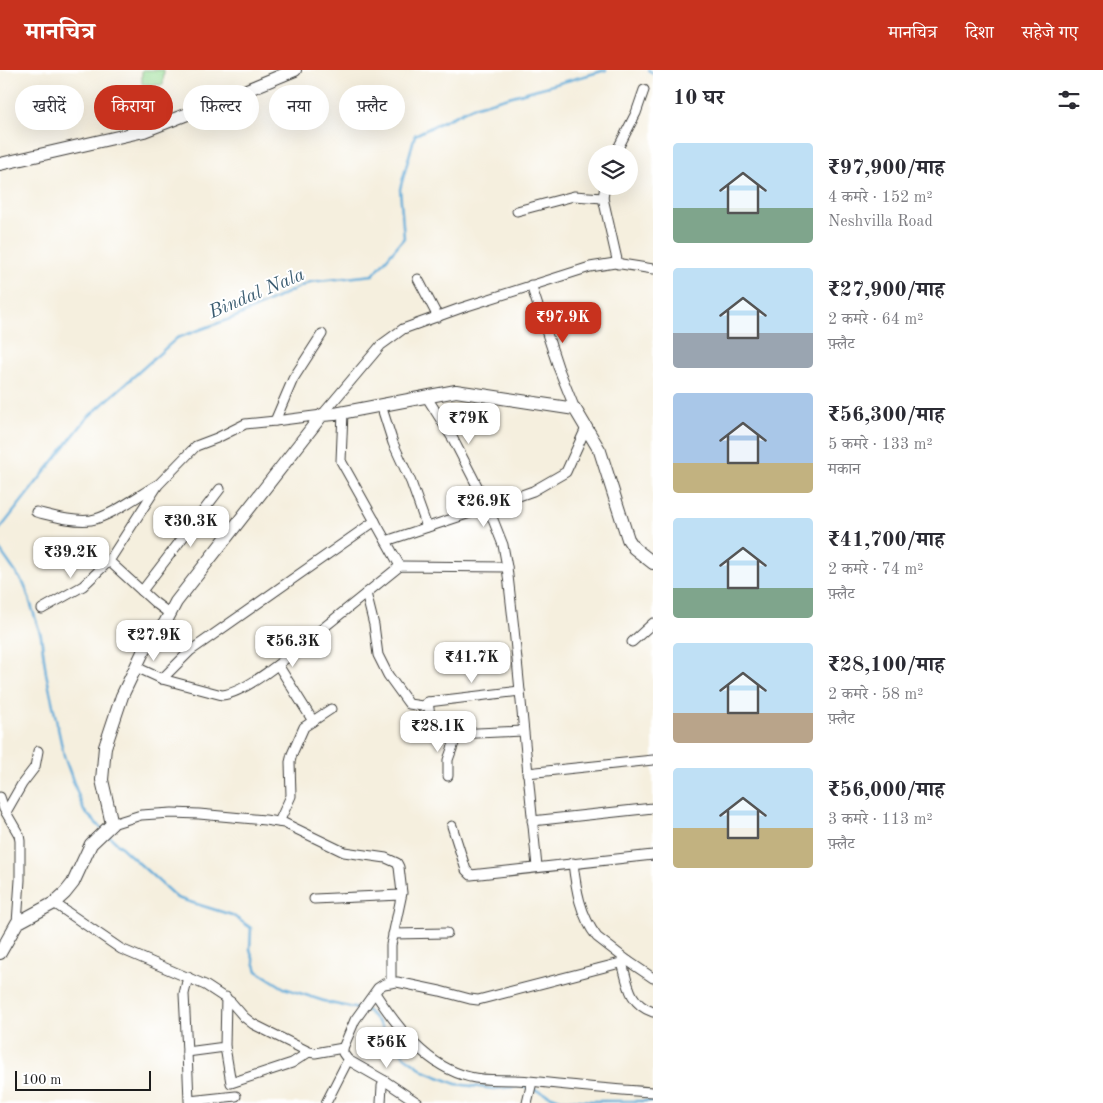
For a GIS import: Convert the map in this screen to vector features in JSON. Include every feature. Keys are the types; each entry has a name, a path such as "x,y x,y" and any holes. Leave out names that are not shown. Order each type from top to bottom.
{"street":[{"path":"0,164 144,131 295,70"},
{"path":"620,145 636,113 644,90"},
{"path":"604,195 618,264"},
{"path":"517,211 574,196 603,198"},
{"path":"110,826 102,780 106,747 122,696 144,650 165,623 176,602 322,415 387,340 404,329 461,308 590,267 618,264 653,269"},
{"path":"418,279 438,317"},
{"path":"531,286 558,367 575,409 600,451 628,539 634,548 653,563"},
{"path":"275,421 293,379 322,334"},
{"path":"42,609 83,586 109,561 158,485 190,451 202,443 245,424 343,412 456,391 575,409"},
{"path":"426,396 453,439 488,507 503,545 520,691 537,867"},
{"path":"381,405 393,444 411,482 427,527"},
{"path":"343,412 341,462 400,566"},
{"path":"386,541 533,491 566,472 586,428"},
{"path":"36,512 63,518 92,520 110,513 158,485"},
{"path":"142,591 220,489"},
{"path":"162,679 190,651 375,521"},
{"path":"109,561 170,614"},
{"path":"136,667 162,679 225,695 249,684 278,665 400,566 507,568"},
{"path":"366,593 374,625 378,655 388,675 409,704 422,706 428,702 520,691"},
{"path":"632,642 653,623"},
{"path":"278,665 313,721"},
{"path":"428,702 434,736 523,730"},
{"path":"279,822 291,796 290,762 304,727 331,709"},
{"path":"448,776 448,760 456,735"},
{"path":"6,812 22,784 35,767 38,751"},
{"path":"527,773 653,760"},
{"path":"0,797 19,835 20,841 17,923 0,954"},
{"path":"532,821 653,808"},
{"path":"17,923 54,903 74,883 85,855 97,838 110,826 141,815 172,813 279,822 303,831 344,852 386,858 397,863 399,866 401,895 391,945 392,982"},
{"path":"452,826 466,870 471,875 653,855"},
{"path":"572,863 576,893 594,933 625,961 653,978"},
{"path":"314,899 401,895"},
{"path":"54,903 121,949 188,977 226,997 253,1024 309,1052 315,1053 343,1048"},
{"path":"393,934 447,933"},
{"path":"418,1103 348,1060 343,1053 343,1048 355,1020 381,986 392,982 440,990 470,1000 478,1000 625,961"},
{"path":"625,961 629,989 634,1000 642,1008 653,1012"},
{"path":"188,977 184,994 189,1102 236,1100 224,1047 226,997"},
{"path":"372,997 429,1058 445,1067 471,1077 530,1092 614,1090 653,1092"},
{"path":"187,1052 224,1047"},
{"path":"231,1083 284,1066 309,1052"},
{"path":"326,1103 348,1060"},
{"path":"381,1103 382,1086 385,1081"}],"green space":[{"path":"142,70 164,70 163,85 142,84"}],"waterway":[{"name":"Bindal Nala","path":"0,529 87,418 177,338 238,316 310,282 373,275 404,238 400,189 415,135 473,107 606,70"},
{"name":"Bindal Nala","path":"648,70 653,73"},
{"path":"0,550 25,586 41,636 46,673 64,756 84,811 102,829"},
{"path":"108,835 177,898 232,915 251,928 250,949 257,971 284,988 330,1003 368,1011 404,1056 426,1072 456,1084 494,1089 524,1086 560,1099 653,1101"}]}
